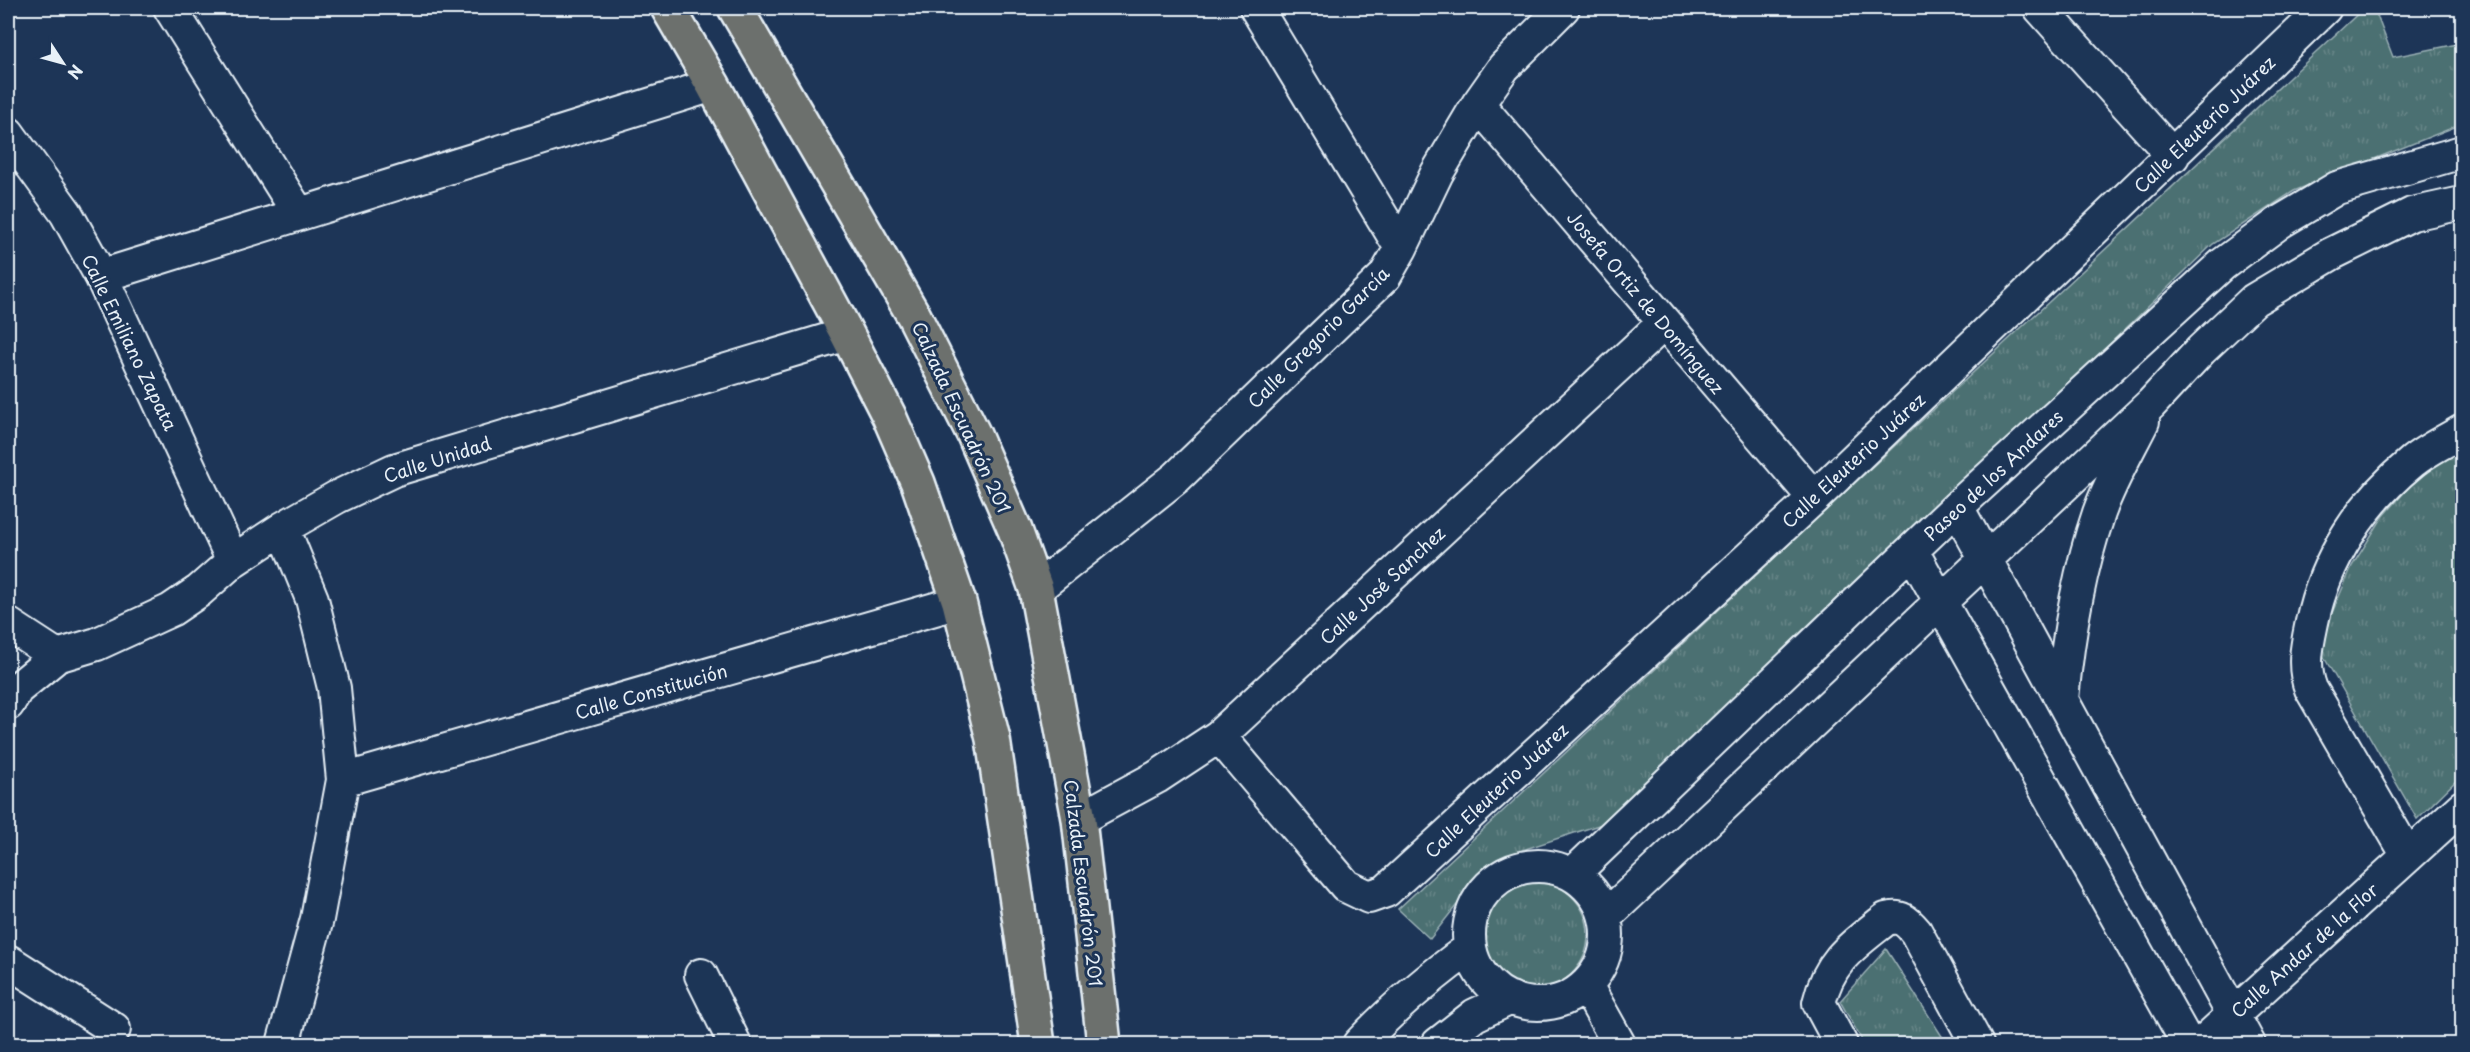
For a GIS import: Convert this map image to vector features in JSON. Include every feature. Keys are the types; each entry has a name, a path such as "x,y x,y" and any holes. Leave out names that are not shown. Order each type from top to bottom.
{"main road":[{"path":"668,8 713,85 847,334 889,416 918,483 959,602 993,739 1038,1044"},
{"name":"Calzada Escuadrón 201","path":"735,8 914,316 974,435 1015,530 1036,589 1079,819 1104,1044"}],"street":[{"path":"170,8 299,214"},
{"path":"1256,8 1401,248"},
{"name":"Calle Gregorio García","path":"1036,589 1177,477 1384,276 1401,248 1437,173 1478,105 1504,67 1563,8"},
{"path":"2040,8 2173,156"},
{"name":"Calle Eleuterio Juárez","path":"1219,736 1346,886 1369,897 1386,891 1814,498 2325,8"},
{"path":"101,276 713,85"},
{"name":"Josefa Ortiz de Domínguez","path":"1478,105 1814,498"},
{"name":"Calle Emiliano Zapata","path":"8,133 66,213 101,276 233,561"},
{"name":"Paseo de los Andares","path":"1573,874 1957,507 2223,264 2280,222 2337,188 2463,152"},
{"path":"1605,917 2151,404 2201,350 2254,300 2331,254 2412,214 2463,203"},
{"path":"2223,264 2254,300"},
{"name":"Calle José Sanchez","path":"1079,819 1157,777 1219,736 1664,323"},
{"name":"Calle Unidad","path":"8,704 17,689 57,656 97,644 171,610 199,591 233,561 283,528 337,497 394,470 847,334"},
{"path":"2062,699 2068,636 2081,573 2100,512 2151,404"},
{"path":"2408,856 2311,689 2305,674 2305,652 2316,602 2338,549 2371,501 2413,462 2463,431"},
{"path":"1957,507 2249,1044"},
{"path":"283,528 312,599 334,688 343,780 318,919 283,1044"},
{"path":"1912,551 2188,1044"},
{"name":"Calle Constitución","path":"343,780 959,602"},
{"path":"8,624 57,656"},
{"name":"Calle Andar de la Flor","path":"2201,1044 2463,807"},
{"path":"1548,866 1573,874 1588,885 1599,900 1605,917 1608,942 1601,965 1586,985 1570,996 1550,1003 1531,1004 1511,998 1496,990 1475,964 1470,948 1470,921 1480,897 1498,878 1522,867 1548,866"},
{"path":"1841,1044 1819,1002 1824,981 1840,958 1886,919 1896,916 1907,921 1916,932 1977,1044"},
{"path":"1359,1044 1424,982 1470,948"},
{"path":"8,961 114,1029"},
{"path":"701,975 735,1044"},
{"path":"1586,985 1619,1044"},
{"path":"1438,1044 1474,1015 1511,998"}],"green space":[{"path":"2364,8 2374,8 2393,57 2458,44 2462,66 2462,124 2294,191 2213,244 1620,818 1513,853 1463,897 1430,939 1398,909"},
{"path":"2462,446 2462,775 2417,819 2321,652 2332,613 2352,566 2382,518 2421,473"},
{"path":"1534,881 1555,885 1572,897 1584,914 1588,935 1584,956 1572,973 1555,985 1534,989 1513,985 1496,973 1484,956 1480,935 1484,914 1496,897 1513,885"},
{"path":"1886,949 1947,1044 1864,1044 1840,1001"}]}
